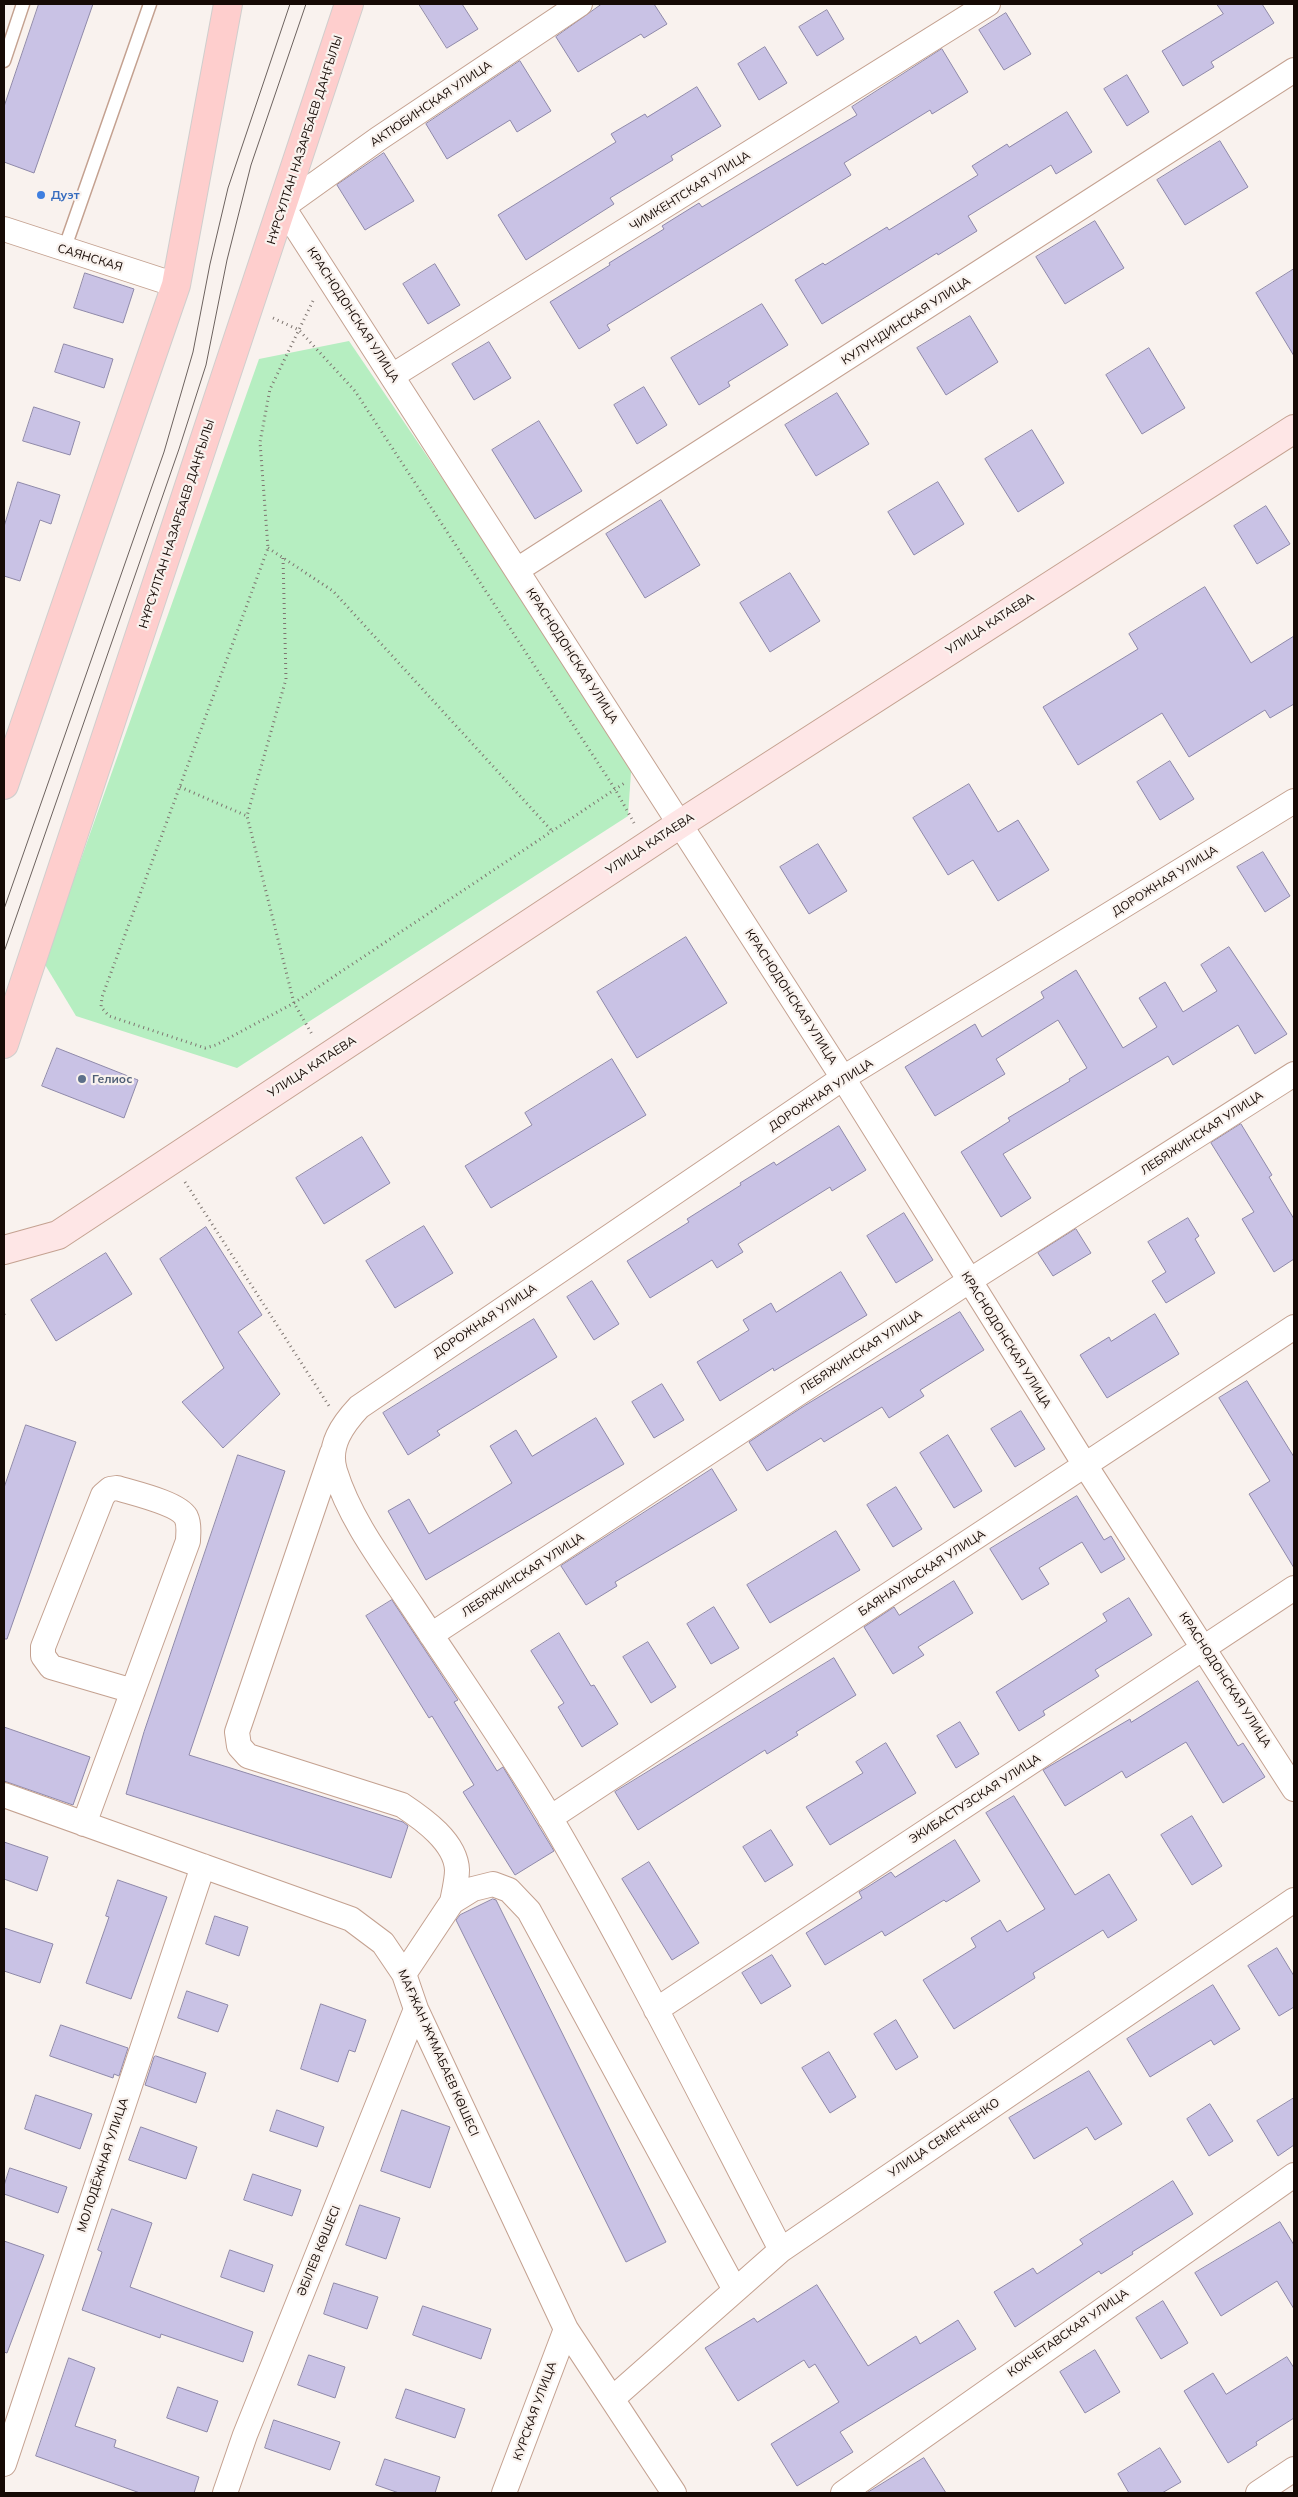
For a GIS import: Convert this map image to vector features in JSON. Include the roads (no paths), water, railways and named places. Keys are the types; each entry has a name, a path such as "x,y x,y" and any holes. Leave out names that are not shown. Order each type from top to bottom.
{"main road":[{"path":"4,785 176,285 228,4"},
{"name":"НҰРСҰЛТАН НАЗАРБАЕВ ДАҢҒЫЛЫ","path":"4,1044 250,308 349,4"}],"street":[{"name":"АКТЮБИНСКАЯ УЛИЦА","path":"283,207 378,139 580,4"},
{"name":"ЧИМКЕНТСКАЯ УЛИЦА","path":"392,376 988,4"},
{"name":"КУЛУНДИНСКАЯ УЛИЦА","path":"516,570 1294,70"},
{"name":"КРАСНОДОНСКАЯ УЛИЦА","path":"283,207 844,1078 1085,1465 1205,1648 1294,1789"},
{"name":"САЯНСКАЯ","path":"4,229 176,285"},
{"name":"УЛИЦА КАТАЕВА","path":"4,1250 58,1235 680,824 1294,429"},
{"name":"ДОРОЖНАЯ УЛИЦА","path":"338,1436 360,1407 844,1078 1294,801"},
{"name":"ЛЕБЯЖИНСКАЯ УЛИЦА","path":"431,1635 969,1281 1294,1074"},
{"name":"БАЯНАУЛЬСКАЯ УЛИЦА","path":"550,1818 1294,1327"},
{"path":"338,1436 333,1468 344,1498 550,1818 656,2010 781,2250"},
{"path":"338,1436 237,1732 239,1746 248,1756 402,1805 423,1820 448,1847 457,1869 452,1902"},
{"path":"84,1824 133,1691 188,1541 189,1527 186,1518 178,1509 117,1488 110,1489 103,1495 43,1647 43,1656 51,1667 133,1691"},
{"name":"ЭКИБАСТУЗСКАЯ УЛИЦА","path":"656,2010 1294,1588"},
{"name":"МАҒЖАН ЖҰМАБАЕВ КӨШЕСІ","path":"4,1795 351,1919 383,1943 404,1974 416,2009 566,2328 674,2493"},
{"name":"МОЛОДЁЖНАЯ УЛИЦА","path":"4,2464 203,1866"},
{"path":"404,1974 452,1902 473,1889 492,1884 509,1890 529,1912 735,2290"},
{"name":"УЛИЦА СЕМЕНЧЕНКО","path":"612,2399 781,2250 1294,1900"},
{"name":"ӘБІЛЕВ КӨШЕСІ","path":"225,2493 249,2425 416,2009"},
{"name":"КОКЧЕТАВСКАЯ УЛИЦА","path":"842,2493 1294,2175"},
{"name":"КУРСКАЯ УЛИЦА","path":"504,2493 566,2328"},
{"path":"1258,2493 1294,2469"}],"lane":[{"path":"4,61 23,4"},
{"path":"64,250 150,4"}],"tram line":[{"path":"4,909 164,452 193,352 210,264 228,188 290,4"},
{"path":"4,952 179,449 206,365 227,260 251,165 306,4"}],"place":[{"name":"Дуэт","path":"41,195"},
{"name":"Гелиос","path":"82,1079"}]}
